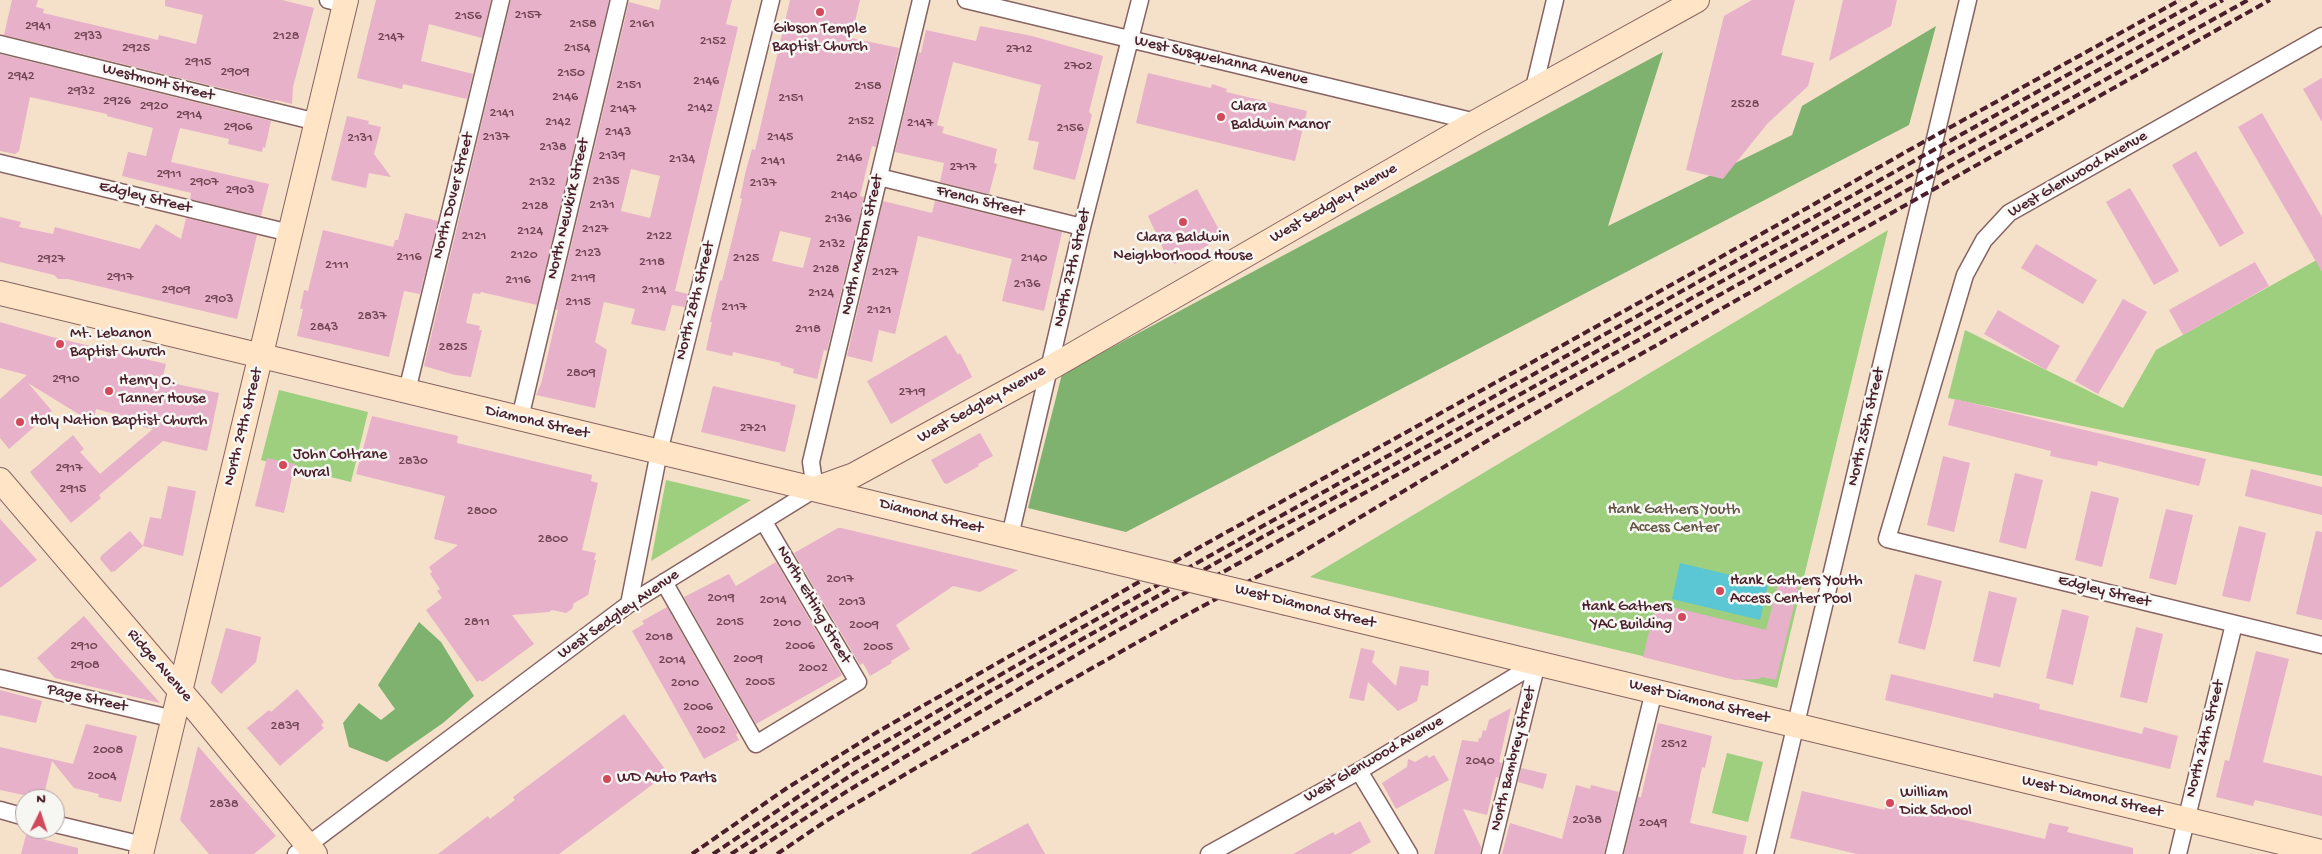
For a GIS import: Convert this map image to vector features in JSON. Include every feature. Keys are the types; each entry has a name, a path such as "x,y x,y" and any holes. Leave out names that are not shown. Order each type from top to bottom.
{"main road":[{"name":"West Sedgley Avenue","path":"815,489 854,475 1050,368 1476,122 1697,0"},
{"name":"North 29th Street","path":"142,850 317,122 340,1"},
{"name":"Diamond Street","path":"0,293 1075,552"},
{"name":"Ridge Avenue","path":"0,480 180,691 306,851"},
{"name":"West Diamond Street","path":"1075,552 2322,852"}],"street":[{"name":"North Dover Street","path":"407,391 501,0"},
{"name":"North Newkirk Street","path":"520,418 619,0"},
{"name":"North 28th Street","path":"629,604 659,452 771,0"},
{"name":"North Marston Street","path":"815,489 811,462 921,0"},
{"name":"West Susquehanna Avenue","path":"966,0 1476,122"},
{"name":"North 27th Street","path":"1010,536 1082,227 1140,0"},
{"path":"1533,92 1555,0"},
{"name":"North 25th Street","path":"1765,854 1968,0"},
{"name":"West Glenwood Avenue","path":"1887,539 1965,275 1984,240 2009,213 2322,36"},
{"name":"Westmont Street","path":"0,44 317,122"},
{"name":"Edgley Street","path":"0,163 290,233"},
{"name":"French Street","path":"879,178 1082,227"},
{"name":"West Sedgley Avenue","path":"306,851 629,604 815,489"},
{"name":"North Etting Street","path":"664,582 756,744 858,682 764,522"},
{"name":"Edgley Street","path":"1887,539 2322,645"},
{"name":"North 24th Street","path":"2178,854 2234,624"},
{"name":"West Glenwood Avenue","path":"1209,854 1359,771 1537,663"},
{"name":"North Bambrey Street","path":"1490,854 1537,663"},
{"name":"Page Street","path":"0,678 174,720"},
{"path":"1614,854 1654,691"},
{"path":"1359,771 1409,854"},
{"path":"0,813 15,815"},
{"path":"65,827 142,850"}],"green space":[{"path":"1936,26 1909,125 1126,532 1028,508 1062,374 1663,52 1608,226 1792,135 1802,106"},
{"name":"Hank Gathers Youth Access Center","path":"1888,230 1777,688 1310,577"},
{"path":"2322,257 2322,476 1948,398 1965,330 2123,408 2156,350"},
{"path":"279,390 368,412 351,482 261,460"},
{"path":"666,480 751,500 651,561"},
{"path":"419,622 441,642 474,696 443,723 387,762 349,747 343,723 359,703 381,720 395,709 378,685"},
{"path":"1727,753 1763,762 1748,822 1712,813"}],"water":[{"name":"Hank Gathers Youth Access Center Pool","path":"1680,563 1768,584 1760,620 1672,599"}],"building":[{"path":"12,0 38,0 36,7 44,9 43,13 158,40 159,35 196,44 203,15 165,6 165,0 282,0 314,8 293,87 292,104 4,35"},
{"path":"376,0 491,0 482,38 429,24 421,61 473,74 467,99 403,84 402,89 357,78"},
{"path":"511,0 609,0 537,305 481,292 480,294 473,293 466,323 480,326 479,330 482,330 471,377 455,375 424,366"},
{"path":"661,0 732,0 726,24 738,27 675,291 688,294 685,307 672,305 665,331 631,324 635,309 604,302 595,342 607,350 595,408 536,395 541,384 558,310 556,309 629,2 659,10","holes":["631,169 660,176 650,218 621,211"]},
{"path":"790,0 860,0 851,38 899,48 876,147 872,146 860,196 864,197 827,351 824,350 817,379 793,373 794,369 780,365 781,363 733,352 732,356 706,350 712,322 710,322 720,280 722,281 742,199 740,198 746,170 752,149 755,150","holes":["780,231 811,238 803,268 772,261"]},
{"path":"1752,0 1795,0 1781,55 1814,63 1808,86 1767,124 1723,179 1686,170 1724,16"},
{"path":"1843,0 1897,0 1891,26 1829,61"},
{"path":"980,26 1032,36 1103,56 1089,112 1092,115 1075,180 1033,169 1039,142 1028,140 1041,85 953,62 937,125 944,127 942,133 997,149 994,163 997,164 989,194 940,182 944,163 895,152 926,30 976,41"},
{"path":"0,54 271,121 265,148 263,147 262,152 228,144 229,139 180,128 171,162 269,184 261,216 190,199 191,193 122,176 128,152 146,156 153,128 107,116 107,114 30,97 19,151 15,154 0,151"},
{"name":"Clara Baldwin Manor","path":"1148,73 1211,88 1212,84 1227,89 1226,92 1307,111 1295,161 1136,123"},
{"path":"2322,78 2322,122 2303,89"},
{"path":"2262,113 2322,217 2322,272 2238,127"},
{"path":"347,116 369,121 368,124 381,127 374,154 391,177 369,173 366,188 331,180"},
{"path":"2196,151 2244,233 2220,247 2172,165"},
{"path":"2130,188 2179,271 2154,285 2106,202"},
{"name":"Clara Baldwin Neighborhood House","path":"1197,189 1223,237 1174,264 1168,253 1166,255 1148,216"},
{"path":"883,201 932,213 935,201 1062,232 1044,311 1002,301 1012,259 918,236 895,334 879,330 872,362 847,356"},
{"path":"405,213 438,221 420,294 404,291 389,357 297,336 303,309 300,309 304,290 308,291 323,230 393,247 395,240 398,240"},
{"path":"0,217 21,222 19,227 53,234 55,227 140,249 156,224 181,239 186,218 257,235 237,319 68,279 58,279 54,275 0,262"},
{"path":"2036,244 2097,280 2083,304 2021,268"},
{"path":"2255,262 2269,286 2183,335 2169,310"},
{"path":"2123,299 2147,312 2098,394 2075,381"},
{"path":"1998,310 2060,346 2046,370 1984,334"},
{"path":"0,322 112,351 116,349 124,354 166,364 162,381 219,393 207,451 163,441 99,495 101,498 71,523 30,472 73,435 84,449 80,452 100,474 153,429 124,423 126,417 96,409 93,423 28,383 52,411 9,449 0,438 0,399 27,375 0,368"},
{"path":"946,335 958,355 960,353 972,377 891,424 867,381"},
{"path":"713,386 796,405 785,452 701,432"},
{"path":"1955,399 2206,459 2199,486 2098,461 2097,466 2050,456 2051,451 1948,425"},
{"path":"372,416 458,436 457,443 592,475 591,481 598,483 582,550 596,553 588,595 574,603 572,609 566,613 552,610 549,612 512,615 534,644 482,682 480,680 477,682 426,610 442,598 437,591 440,589 430,574 432,572 429,567 458,545 434,539 445,496 356,474"},
{"path":"980,433 993,456 947,484 944,483 931,460"},
{"path":"1943,456 1970,463 1954,532 1927,525"},
{"path":"267,458 295,464 284,513 255,506"},
{"path":"2251,469 2322,487 2322,515 2245,496"},
{"path":"2015,473 2043,480 2026,549 1999,542"},
{"path":"168,486 196,491 183,556 143,546 150,517 161,519"},
{"path":"2091,491 2119,498 2102,567 2075,560"},
{"path":"2166,509 2193,515 2176,585 2149,578"},
{"path":"0,519 37,560 0,588"},
{"path":"2239,526 2266,533 2250,602 2222,596"},
{"path":"838,528 1018,570 980,592 953,586 896,625 910,649 891,661 892,663 870,676 863,663 860,665 794,553"},
{"path":"130,531 143,546 115,571 111,572 100,559 101,556"},
{"path":"2316,531 2322,532 2322,620 2296,614"},
{"path":"776,562 842,675 756,724 684,597 729,574 736,586"},
{"path":"1915,574 1942,581 1925,650 1898,643"},
{"name":"Hank Gathers YAC Building","path":"1780,576 1800,581 1776,680 1762,677 1759,679 1735,680 1643,657 1656,603 1766,630"},
{"path":"1989,591 2017,598 2000,667 1973,661"},
{"path":"667,607 738,733 736,735 739,740 704,759 632,631 644,624 642,621"},
{"path":"2062,609 2089,616 2073,685 2046,678"},
{"path":"84,616 160,703 55,678 37,658"},
{"path":"2136,627 2163,634 2147,703 2120,697"},
{"path":"226,628 261,637 256,662 221,694 211,683"},
{"path":"1361,648 1375,651 1372,662 1396,686 1400,666 1429,671 1428,686 1421,685 1417,701 1398,711 1368,682 1364,701 1349,698"},
{"path":"2256,651 2289,659 2263,762 2322,776 2322,816 2255,800 2253,806 2216,797 2225,760 2229,761"},
{"path":"1891,674 1993,698 1994,693 2040,704 2039,709 2142,734 2144,727 2178,736 2170,769 1885,700"},
{"path":"297,689 324,722 321,725 324,728 280,766 247,728 269,710 271,712"},
{"path":"0,690 42,701 36,723 0,715"},
{"path":"1511,708 1499,762 1502,763 1499,778 1496,777 1487,815 1463,809 1481,847 1480,854 1434,854 1462,740 1478,742 1483,730 1486,731 1489,720"},
{"path":"624,714 668,773 559,854 438,854 488,816 490,819 515,800 513,797"},
{"path":"1658,723 1712,736 1705,768 1702,767 1690,823 1747,836 1743,854 1624,854 1638,797 1641,797"},
{"path":"86,724 137,736 121,802 98,797 99,794 74,788 52,761 45,789 15,789 15,793 0,790 0,747 73,764"},
{"path":"198,746 276,836 254,854 209,854 180,820"},
{"path":"1427,755 1429,758 1434,755 1449,780 1396,809 1382,783 1407,767 1408,759 1415,762"},
{"path":"1521,768 1547,774 1543,789 1518,782"},
{"path":"1576,785 1590,789 1591,785 1619,792 1604,854 1502,854 1510,823 1562,839"},
{"path":"1802,791 1885,810 1887,802 2045,839 2049,823 2069,827 2067,832 2133,848 2133,854 1857,854 1790,838"},
{"path":"1360,821 1371,842 1350,854 1293,854 1333,832 1335,835"},
{"path":"1028,823 1045,854 970,854"},
{"path":"25,839 42,839 78,848 78,854 21,854"}],"railway":[{"path":"692,854 787,788 879,731 1200,547 2180,0"},
{"path":"713,854 850,762 1081,628 2201,0"},
{"path":"731,854 853,774 979,698 1228,556 1437,441 2223,0"},
{"path":"750,854 849,790 1110,635 2248,0"},
{"path":"777,854 826,821 916,768 1175,621 1294,557 1497,435 2270,0"}],"place":[{"name":"Gibson Temple Baptist Church","path":"820,12"},
{"name":"Clara Baldwin Manor","path":"1221,117"},
{"name":"Clara Baldwin Neighborhood House","path":"1183,222"},
{"name":"Mt. Lebanon Baptist Church","path":"60,344"},
{"name":"Henry O. Tanner House","path":"109,391"},
{"name":"Holy Nation Baptist Church","path":"20,422"},
{"name":"John Coltrane Mural","path":"283,465"},
{"name":"Hank Gathers Youth Access Center Pool","path":"1720,591"},
{"name":"Hank Gathers YAC Building","path":"1682,617"},
{"name":"WD Auto Parts","path":"607,779"},
{"name":"William Dick School","path":"1890,803"}]}
